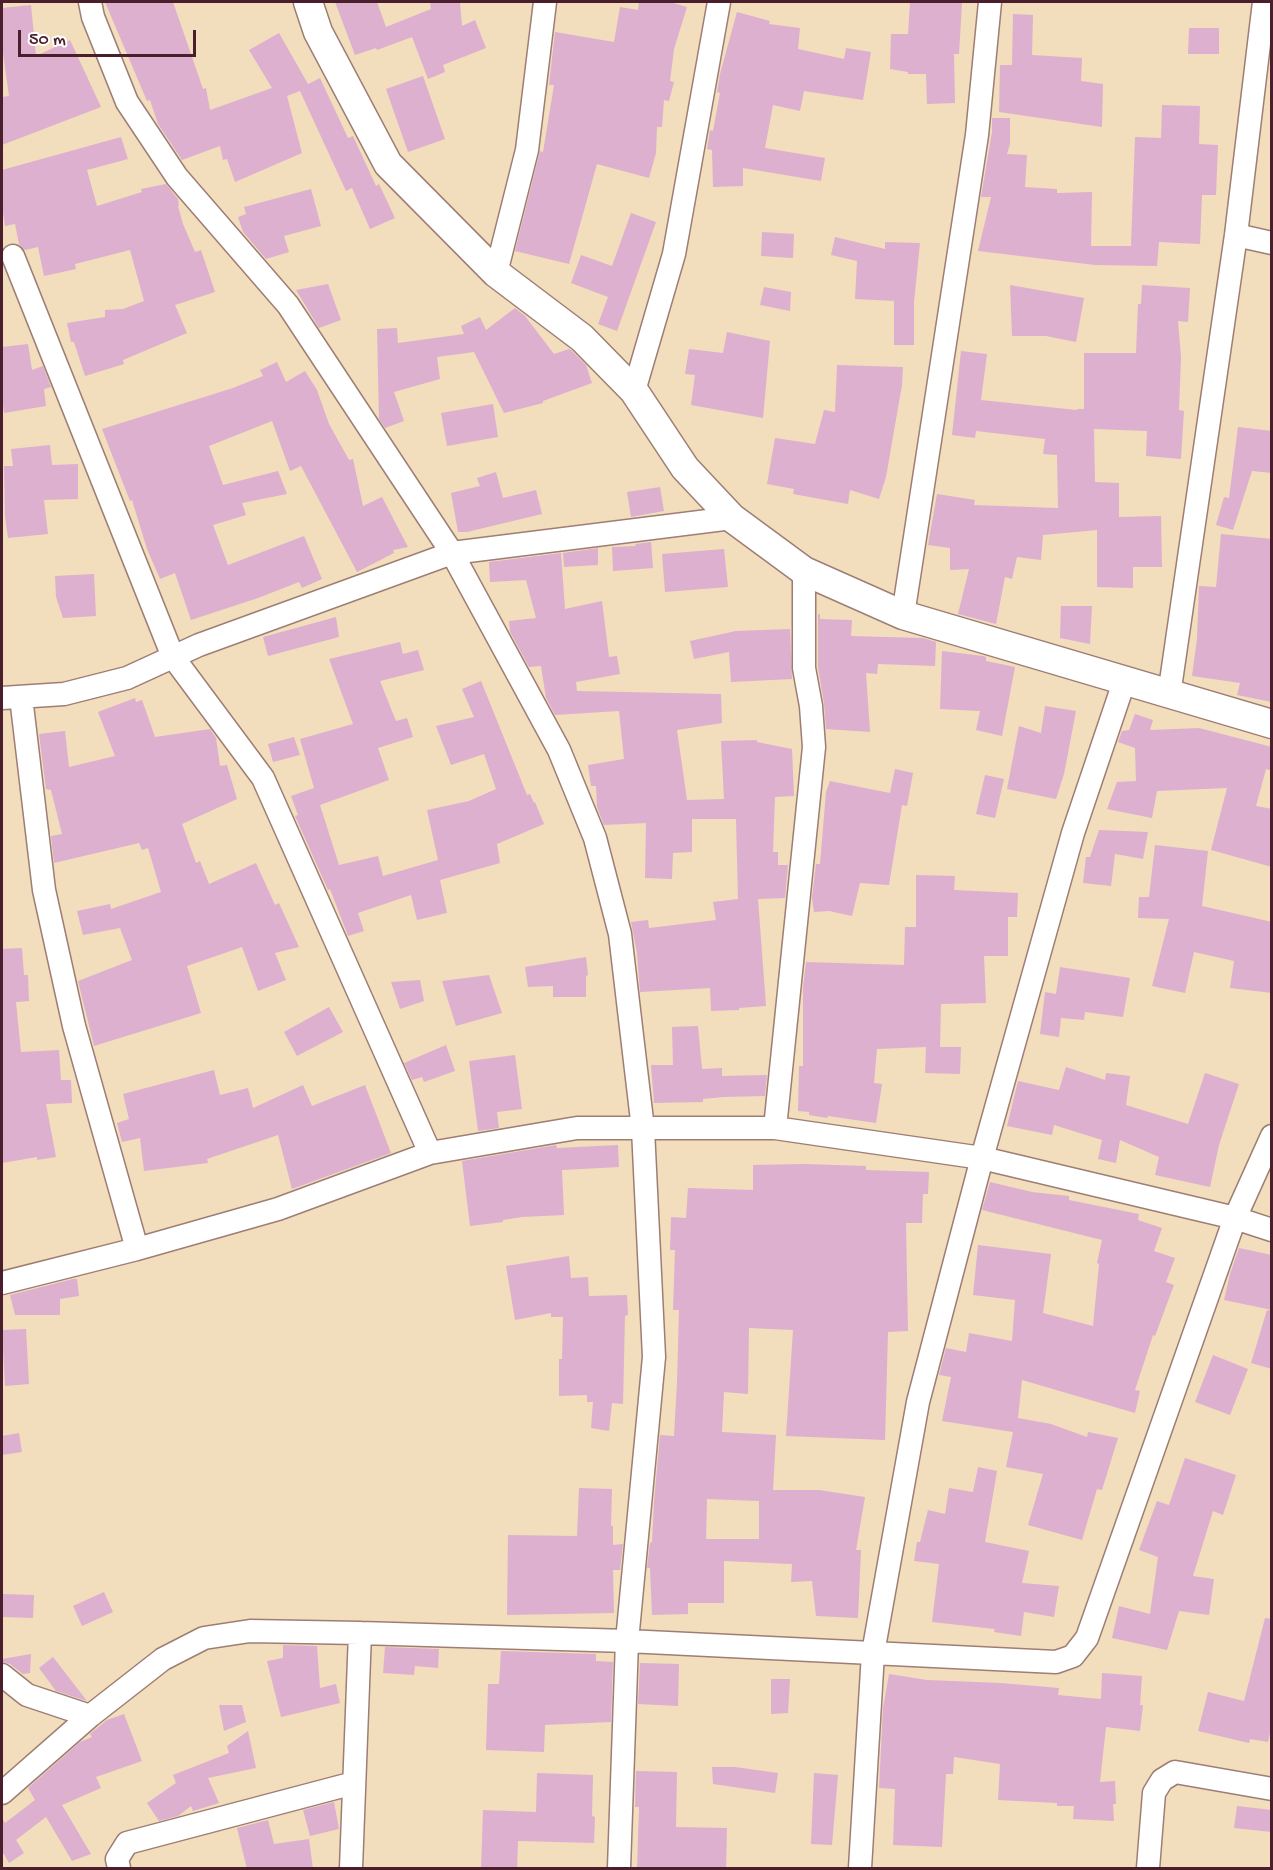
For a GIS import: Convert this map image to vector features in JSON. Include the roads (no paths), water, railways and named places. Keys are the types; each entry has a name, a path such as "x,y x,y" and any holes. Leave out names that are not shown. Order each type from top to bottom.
{"street":[{"path":"90,2 93,17 127,102 177,177 288,305 452,554 559,750 595,838 620,934 644,1129 654,1357 627,1641 619,1869"},
{"path":"308,2 318,32 388,164 496,273 582,338 634,391 685,468 732,518 804,571 903,615 1272,724"},
{"path":"496,273 527,150 545,2"},
{"path":"634,391 674,254 719,2"},
{"path":"903,615 977,135 990,2"},
{"path":"1169,695 1236,235 1264,2"},
{"path":"1236,235 1272,243"},
{"path":"13,256 173,657 263,778 430,1153"},
{"path":"137,1250 74,1026 44,890 11,697 64,694 127,678 199,645 452,554 732,518"},
{"path":"775,1128 814,747 811,706 804,668 804,571"},
{"path":"860,1869 873,1653 918,1402 982,1158 1073,833 1124,682"},
{"path":"2,1283 137,1250 278,1209 430,1153 577,1128 775,1128 982,1158 1235,1218 1272,1230"},
{"path":"2,1792 90,1716 163,1659 204,1638 250,1631 627,1641 1056,1662 1073,1656 1087,1638 1235,1218 1272,1136"},
{"path":"351,1869 360,1633"},
{"path":"2,1675 27,1695 90,1716"},
{"path":"1148,1869 1154,1793 1162,1780 1175,1772 1272,1789"},
{"path":"119,1869 117,1859 127,1843 354,1783"}]}
